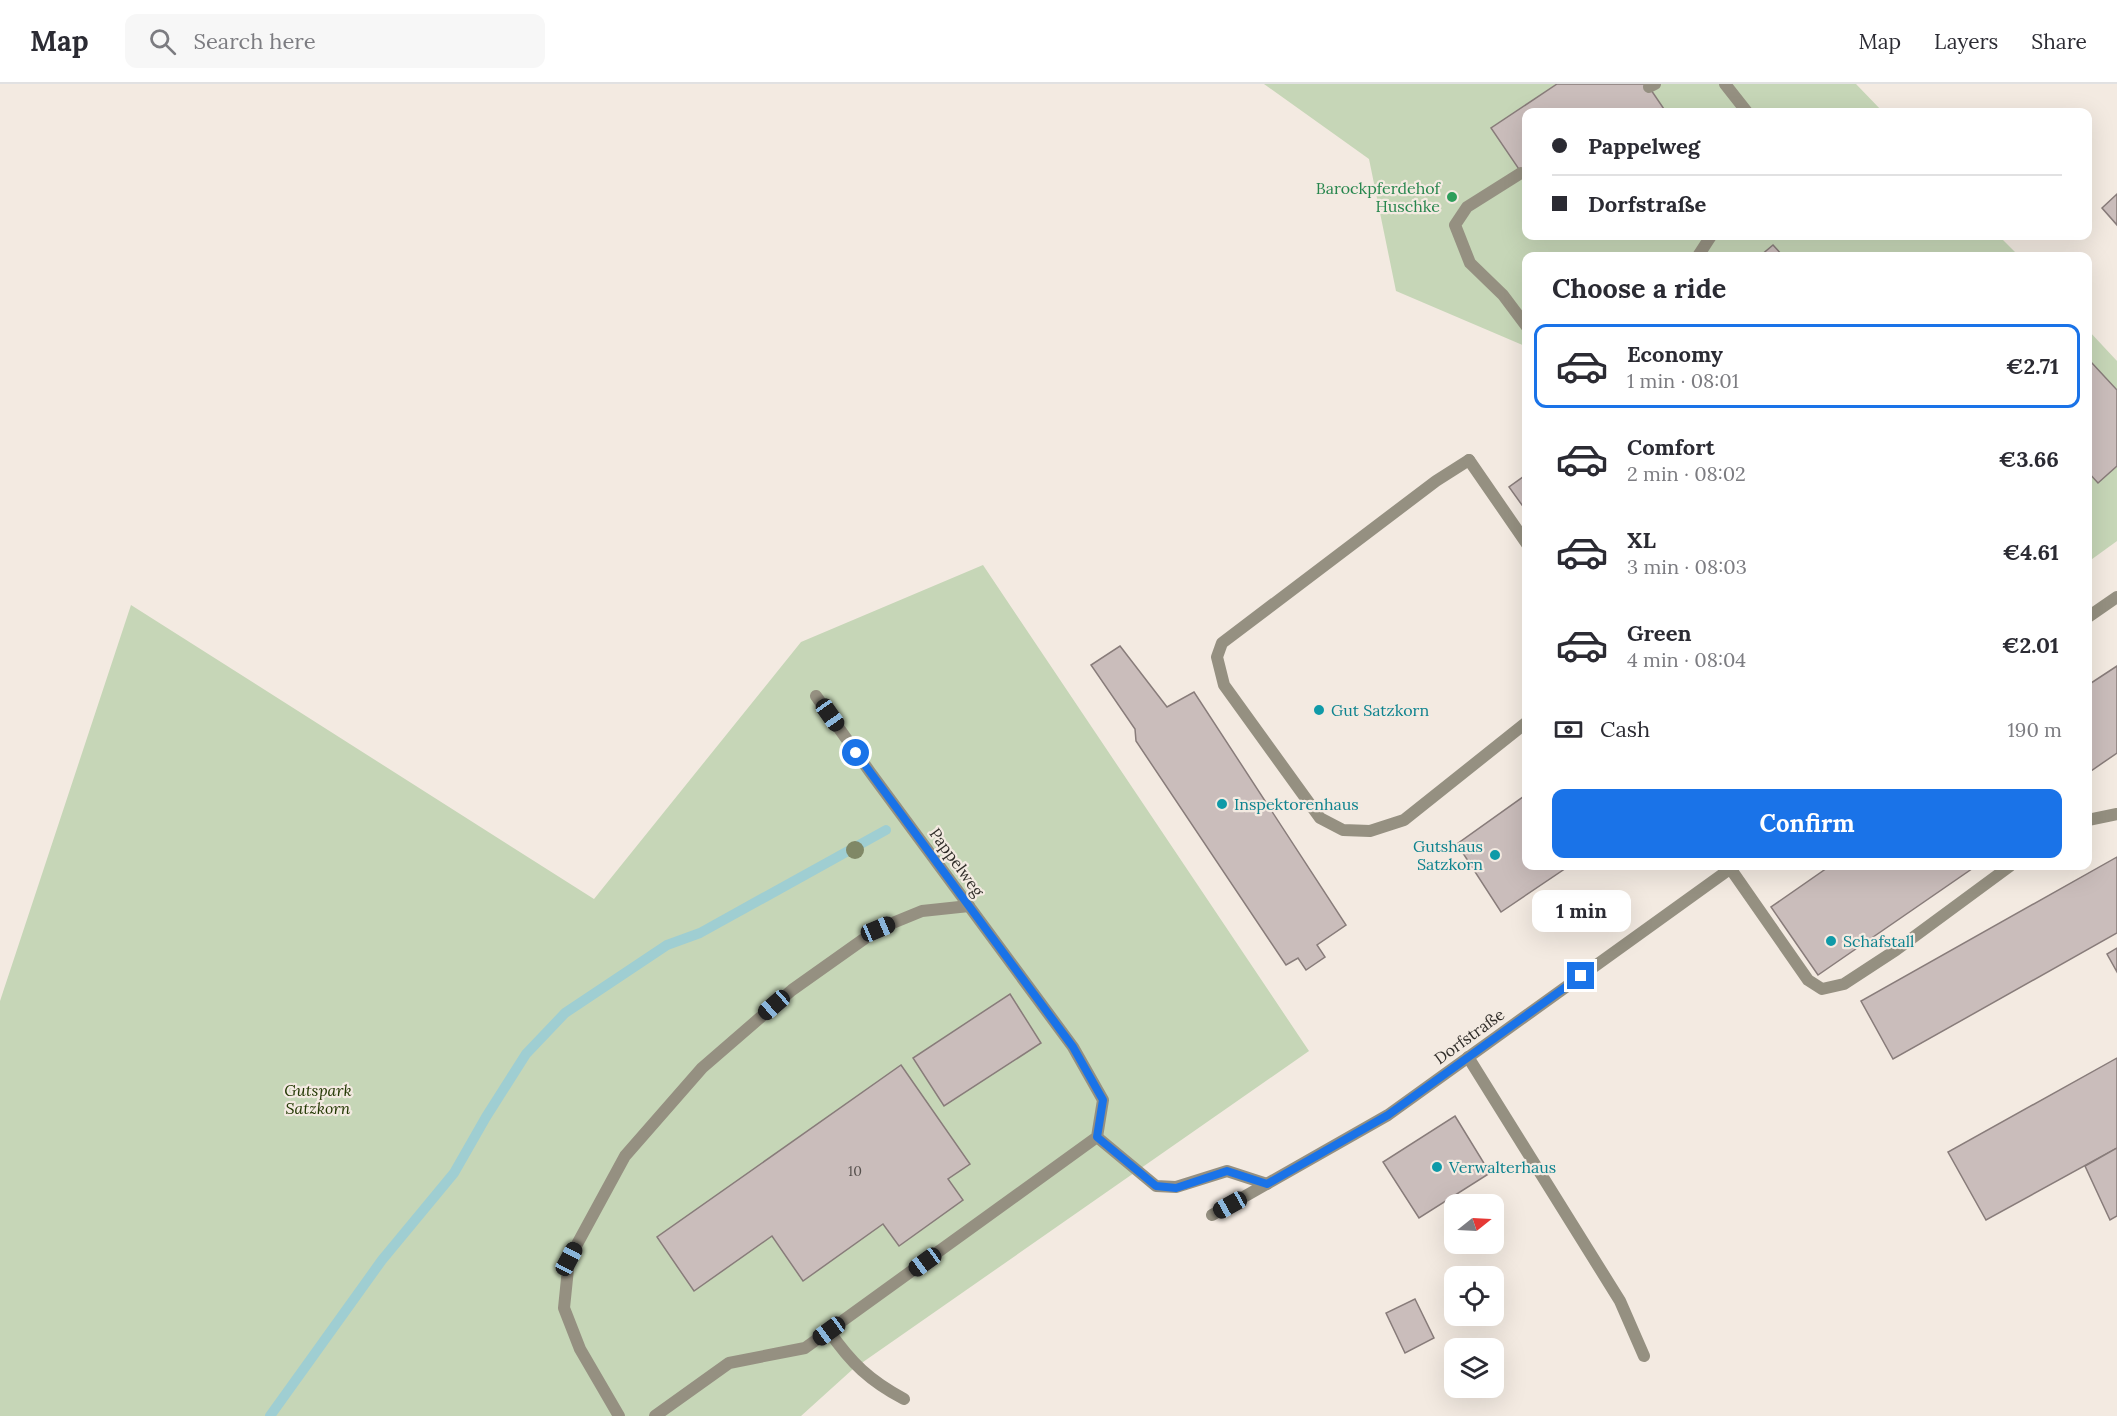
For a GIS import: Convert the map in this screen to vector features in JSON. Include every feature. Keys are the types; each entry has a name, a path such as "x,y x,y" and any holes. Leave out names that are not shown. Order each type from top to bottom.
{"street":[{"path":"1725,84 1744,108"},
{"path":"1521,172 1467,207 1455,225 1470,263 1503,295 1522,320"},
{"path":"1522,537 1469,460 1436,481 1222,643 1218,657 1224,685 1320,818 1343,830 1371,831 1404,820 1522,726"},
{"path":"2092,614 2117,597"},
{"name":"Pappelweg","path":"816,696 1073,1047 1103,1100 1097,1137"},
{"path":"2092,819 2117,814"},
{"name":"Dorfstraße","path":"1212,1215 1388,1115 1728,870"},
{"path":"1734,870 1808,980 1822,988 1844,984 1896,950 2007,870"},
{"path":"619,1416 580,1349 564,1308 569,1259 625,1156 702,1068 792,990 878,929 922,911 969,906"},
{"path":"1468,1057 1620,1301 1644,1356"},
{"path":"655,1416 729,1363 805,1348 1097,1137 1156,1186 1176,1188 1227,1171 1267,1184"},
{"path":"829,1331 847,1357 877,1384 904,1399"}],"green space":[{"name":"Barockpferdehof Huschke","path":"1264,84 1856,84 1879,108 1522,108 1522,240 2003,240 2015,252 1522,252 1522,345 1396,291 1369,159"},
{"path":"2092,334 2117,361 2117,541 2092,559"},
{"name":"Gutspark Satzkorn","path":"983,565 1309,1051 853,1369 801,1416 0,1416 0,1001 131,605 594,899 801,642"}],"building":[{"path":"1557,84 1647,84 1663,108 1522,108 1522,174 1491,128"},
{"path":"2117,194 2117,225 2102,208"},
{"path":"1773,245 1779,252 1765,252"},
{"path":"2092,363 2117,390 2117,466 2098,483 2092,476"},
{"path":"1522,478 1522,505 1509,487"},
{"name":"Inspektorenhaus","path":"1120,646 1167,707 1194,692 1346,925 1317,945 1325,957 1306,970 1298,958 1286,965 1136,741 1135,729 1091,665"},
{"path":"2117,666 2117,753 2092,770 2092,682"},
{"name":"Gutshaus Satzkorn","path":"1522,798 1522,870 1563,870 1501,912 1457,844"},
{"path":"2117,857 2117,933 1893,1059 1861,1001"},
{"name":"Schafstall","path":"1824,870 1970,870 1818,975 1771,907"},
{"path":"2117,948 2117,972 2107,954"},
{"path":"1010,994 1041,1043 944,1106 913,1058"},
{"path":"2117,1058 2117,1148 1986,1220 1948,1152"},
{"path":"901,1065 970,1164 948,1179 963,1200 899,1246 883,1224 803,1281 772,1236 694,1291 657,1237"},
{"name":"Verwalterhaus","path":"1455,1116 1490,1173 1457,1194 1444,1194 1444,1202 1419,1218 1383,1162"},
{"path":"2117,1148 2117,1216 2110,1220 2085,1166"},
{"path":"1415,1299 1434,1338 1405,1353 1386,1313"}],"waterway":[{"path":"270,1416 382,1260 454,1173 526,1054 565,1013 667,945 700,933 886,830"}],"place":[{"name":"Barockpferdehof Huschke","path":"1452,197"},
{"name":"Gut Satzkorn","path":"1319,710"},
{"name":"Inspektorenhaus","path":"1222,804"},
{"name":"Gutshaus Satzkorn","path":"1495,855"},
{"name":"Schafstall","path":"1831,941"},
{"name":"Verwalterhaus","path":"1437,1167"}],"route":[{"path":"856,753 1073,1047 1103,1100 1097,1137 1156,1186 1176,1188 1196,1179 1227,1171 1267,1184 1388,1115 1581,976"}]}
